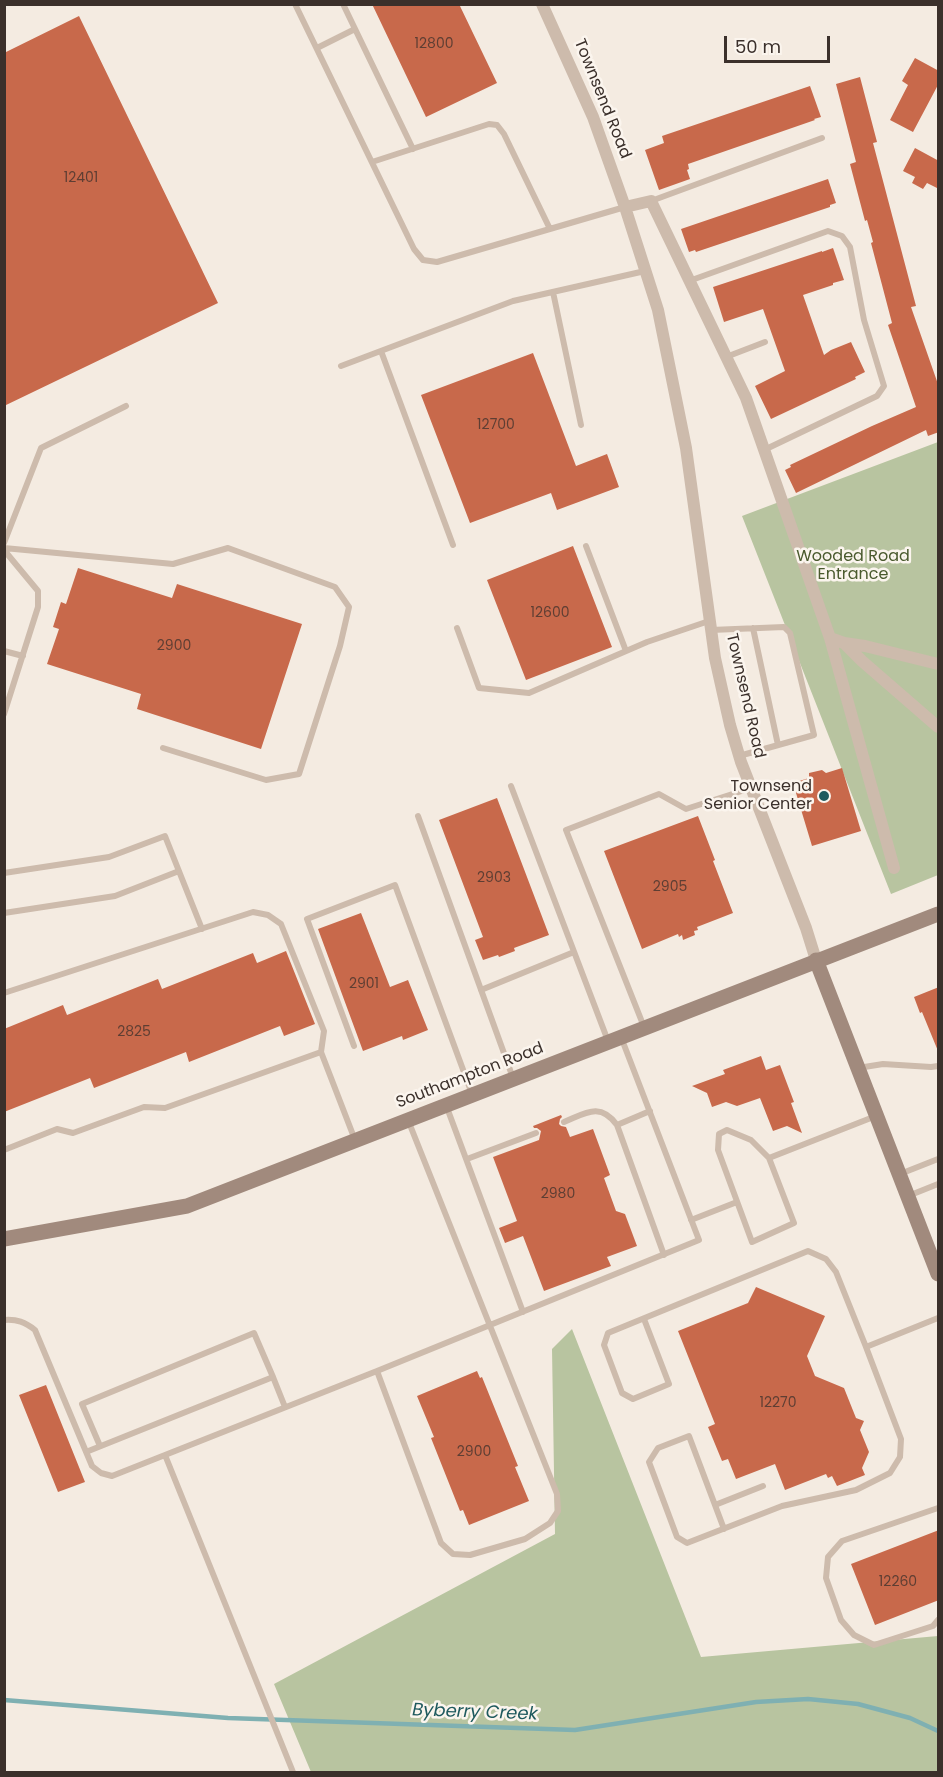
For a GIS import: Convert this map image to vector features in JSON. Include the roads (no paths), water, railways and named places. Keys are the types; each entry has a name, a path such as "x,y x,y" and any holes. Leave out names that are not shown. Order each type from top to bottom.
{"street":[{"name":"Townsend Road","path":"542,4 593,117 658,310 686,448 715,658 739,756 876,1116 939,1274"},
{"path":"625,207 651,201 746,398 830,638 894,868"},
{"path":"830,638 939,664"},
{"path":"844,643 939,727"},
{"name":"Southampton Road","path":"4,1239 187,1206 939,914"}],"lane":[{"path":"295,4 414,249 423,260 437,262 625,207"},
{"path":"343,4 413,149"},
{"path":"317,48 355,29"},
{"path":"372,162 489,124 497,125 504,134 549,229"},
{"path":"651,201 822,138"},
{"path":"689,281 828,231 842,236 850,247 864,320 884,386 877,396 764,450"},
{"path":"341,366 513,301 645,271"},
{"path":"553,292 581,425"},
{"path":"726,357 765,342"},
{"path":"381,351 453,545"},
{"path":"4,543 41,447 126,406"},
{"path":"586,546 626,651"},
{"path":"4,549 173,564 228,548 335,587 349,607 340,646 299,774 266,780 163,748"},
{"path":"4,549 38,591 38,607 4,714"},
{"path":"457,628 479,688 529,693 626,651 710,626 784,627 790,633 814,735 739,756"},
{"path":"753,628 778,745"},
{"path":"4,651 22,656"},
{"path":"4,1320 16,1319 27,1323 35,1330 92,1466 101,1473 111,1476 699,1240 650,1111 574,952 511,786"},
{"path":"644,1028 566,831 659,794 686,809 751,788"},
{"path":"418,816 514,1078"},
{"path":"4,873 109,857 165,836 202,929"},
{"path":"4,913 115,896 179,872"},
{"path":"354,1046 307,919 395,885 472,1095"},
{"path":"4,993 253,912 268,915 281,924 324,1031 321,1052 356,1140"},
{"path":"481,990 574,952"},
{"path":"4,1150 57,1129 74,1133 144,1107 165,1108 321,1052"},
{"path":"858,1068 883,1064 931,1068 939,1066"},
{"path":"446,1105 523,1312"},
{"path":"564,1122 598,1111 609,1115 616,1125 663,1255"},
{"path":"616,1125 650,1111"},
{"path":"769,1158 876,1116"},
{"path":"377,1371 441,1543 453,1554 470,1555 525,1539 550,1523 558,1511 557,1494 408,1120"},
{"path":"727,1130 751,1140 769,1158 794,1223 752,1242 718,1150 719,1134 727,1130"},
{"path":"467,1160 536,1132"},
{"path":"899,1175 939,1159"},
{"path":"908,1196 939,1184"},
{"path":"692,1220 737,1202"},
{"path":"644,1319 669,1384 633,1399 622,1392 604,1345 608,1334 644,1319 808,1251 826,1259 836,1272 866,1347 901,1439 900,1457 890,1473 856,1490 782,1506 724,1529 687,1543 677,1537 649,1462 658,1448 689,1436 724,1529"},
{"path":"866,1347 939,1317"},
{"path":"100,1446 82,1404 254,1333 285,1407"},
{"path":"86,1452 273,1377"},
{"path":"165,1455 293,1773"},
{"path":"715,1505 763,1486"},
{"path":"939,1508 842,1540 828,1557 826,1578 841,1620 854,1635 874,1645 933,1626 939,1620"}],"waterway":[{"name":"Byberry Creek","path":"4,1700 228,1718 575,1730 756,1702 808,1699 858,1704 910,1718 938,1731"}],"place":[{"name":"Townsend Senior Center","path":"824,796"}],"park label":[{"name":"Wooded Road Entrance","path":"853,566"}]}
